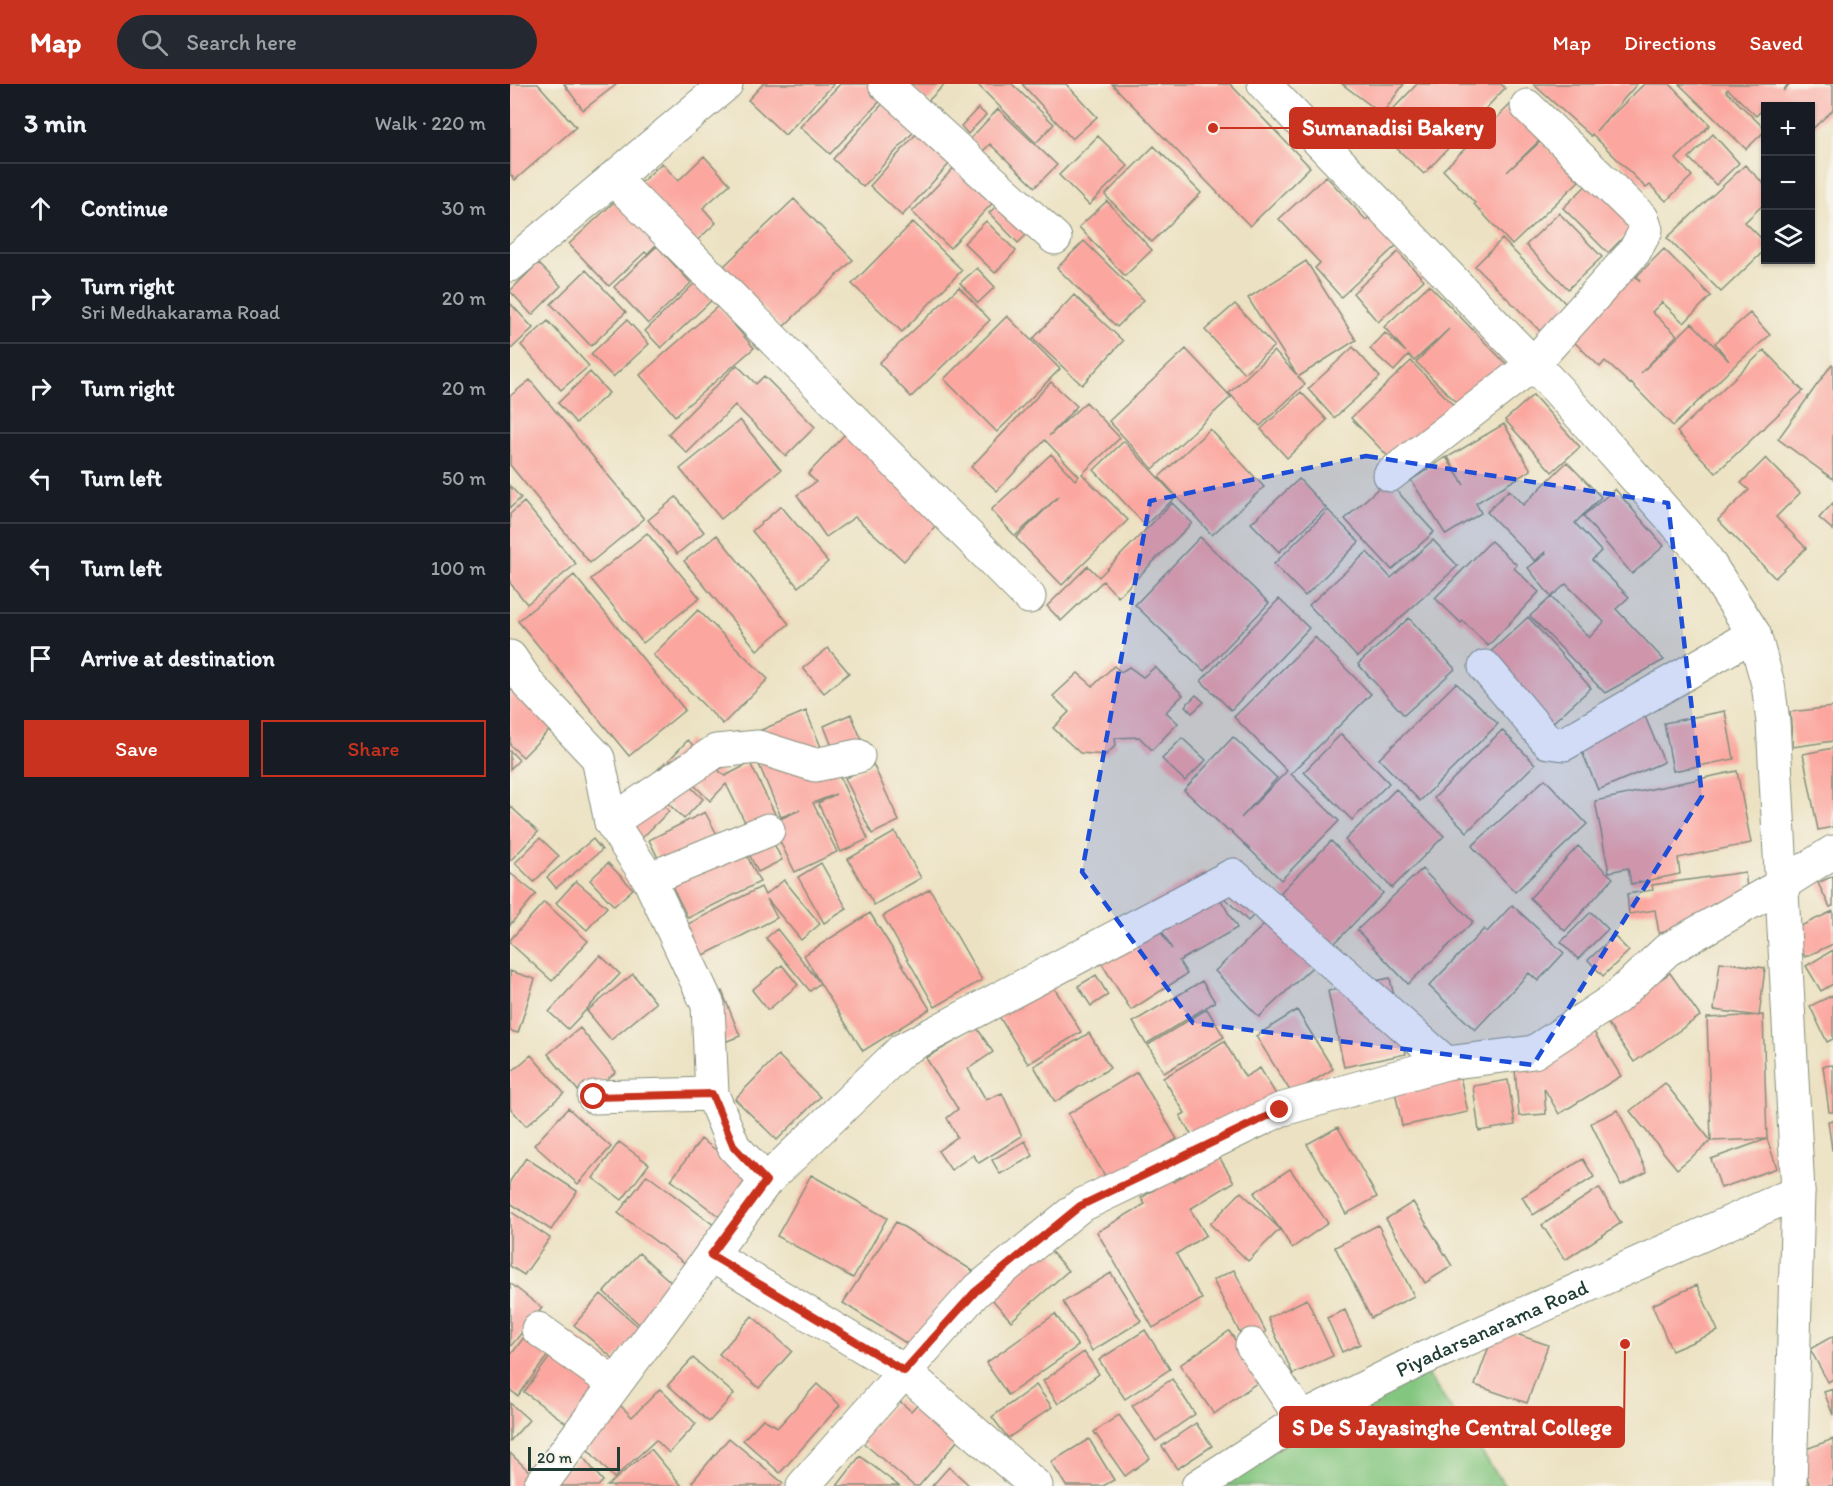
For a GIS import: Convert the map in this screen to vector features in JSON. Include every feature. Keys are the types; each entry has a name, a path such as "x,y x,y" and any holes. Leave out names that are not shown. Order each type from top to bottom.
{"street":[{"path":"510,265 726,84"},
{"path":"885,84 1055,238"},
{"path":"1264,84 1557,389 1703,554 1755,634 1768,684 1773,722 1798,1192 1790,1486"},
{"path":"1390,475 1532,365 1634,252 1646,230 1642,218 1527,106"},
{"path":"613,178 1029,597"},
{"path":"1485,667 1548,742 1564,744 1755,634"},
{"path":"510,657 530,686 598,758 611,822 648,879 708,1005 712,1094 734,1147 766,1181"},
{"path":"611,822 716,751 758,747 815,765 858,756"},
{"path":"648,879 768,830"},
{"path":"803,1486 975,1292 1080,1206 1280,1110 1446,1063 1534,1052 1616,998 1667,950 1781,885 1833,852"},
{"path":"540,1486 766,1181 902,1050 1233,874 1446,1063"},
{"path":"594,1097 712,1094"},
{"name":"Piyadarsanarama Road","path":"1198,1486 1302,1419 1418,1361 1798,1192"},
{"path":"711,1255 904,1371 1036,1486"},
{"path":"538,1329 615,1384"},
{"path":"1252,1345 1302,1419"}],"highlighted area":[{"path":"1366,456 1668,503 1702,796 1533,1065 1193,1023 1082,872 1150,501"}],"green space":[{"path":"1418,1361 1505,1486 1217,1486"}],"building":[{"path":"510,84 538,84 576,127 515,180 510,174"},
{"path":"564,84 617,84 583,110"},
{"path":"763,84 834,84 785,135 748,100"},
{"path":"840,84 868,84 883,98 830,154 800,127"},
{"path":"909,84 945,84 927,102"},
{"path":"977,84 1012,84 1054,124 1036,143"},
{"path":"1022,84 1066,84 1097,117 1072,139"},
{"path":"1112,84 1230,84 1310,167 1250,226"},
{"path":"1342,84 1404,84 1382,114"},
{"path":"1417,84 1501,84 1505,88 1424,174 1375,128"},
{"path":"1533,84 1637,84 1596,131 1644,84 1670,84 1710,125 1676,159 1692,176 1666,201 1650,185 1646,188 1592,134 1591,136"},
{"path":"1679,84 1788,84 1783,91 1790,84 1833,84 1833,110 1815,126 1815,102 1761,102 1761,111 1756,116 1728,89 1726,91 1761,125 1761,135 1746,149"},
{"path":"887,99 918,127 863,187 833,159"},
{"path":"1512,103 1544,136 1507,172 1541,141 1579,181 1512,245 1443,170"},
{"path":"978,108 986,115 968,134 961,126"},
{"path":"998,109 1057,165 1035,187 990,144 983,151 970,139"},
{"path":"917,133 950,163 902,216 870,186"},
{"path":"1713,134 1739,163 1716,185 1689,158"},
{"path":"1098,136 1128,166 1089,205 1059,175"},
{"path":"1154,146 1201,193 1152,242 1105,195"},
{"path":"704,156 730,184 703,208 716,223 690,247 636,187 662,163 678,181"},
{"path":"964,157 1002,193 950,248 912,212"},
{"path":"1745,165 1761,181 1761,207 1745,222 1761,238 1761,254 1721,292 1667,238"},
{"path":"1598,174 1642,218 1608,253 1563,208"},
{"path":"1326,176 1366,220 1371,215 1398,244 1341,297 1315,268 1320,263 1279,219"},
{"path":"1015,188 1044,218 1018,243 989,213"},
{"path":"626,191 668,233 609,286 569,244"},
{"path":"794,199 853,260 782,328 724,266"},
{"path":"1107,201 1152,250 1125,276 1079,227"},
{"path":"1559,213 1602,257 1568,289 1526,245"},
{"path":"986,221 1016,251 995,273 964,243"},
{"path":"913,222 962,270 902,332 852,284"},
{"path":"1502,239 1573,311 1546,337 1475,266"},
{"path":"1084,241 1144,300 1117,327 1057,268"},
{"path":"657,246 691,283 648,324 614,287"},
{"path":"1664,249 1711,296 1684,323 1662,302 1652,312 1677,335 1641,373 1692,323 1729,361 1715,343 1750,313 1770,335 1734,366 1673,426 1631,383 1605,361 1600,367 1570,338 1632,273 1640,281 1637,276"},
{"path":"1398,252 1424,280 1378,322 1353,293"},
{"path":"1306,261 1356,340 1298,377 1305,384 1260,426 1229,393 1274,351 1297,375 1248,298"},
{"path":"538,263 561,286 532,315 510,291"},
{"path":"977,268 995,287 978,303 960,283"},
{"path":"586,270 626,312 591,346 551,304"},
{"path":"698,280 714,298 661,348 645,331"},
{"path":"1429,285 1513,371 1469,415 1416,362 1449,329 1414,361 1409,355 1394,371 1370,349 1385,333 1406,352 1384,327"},
{"path":"959,287 990,320 911,397 879,363"},
{"path":"1074,295 1123,341 1082,385 1033,339"},
{"path":"510,303 533,328 510,350"},
{"path":"1235,304 1274,346 1244,373 1205,330"},
{"path":"718,306 754,348 675,416 640,375"},
{"path":"1007,316 1060,369 997,432 944,379"},
{"path":"627,320 649,344 613,377 591,354"},
{"path":"548,321 589,366 561,390 521,345"},
{"path":"1353,347 1380,377 1334,418 1308,389"},
{"path":"1186,349 1231,397 1153,469 1109,421"},
{"path":"1764,350 1803,391 1716,473 1677,432"},
{"path":"1411,361 1462,414 1402,471 1351,418"},
{"path":"737,365 756,384 764,376 815,427 786,456 735,405 687,453 668,434"},
{"path":"1833,365 1833,479 1778,439"},
{"path":"590,372 609,393 576,423 558,403"},
{"path":"530,380 644,519 590,563 510,465 510,396"},
{"path":"1051,382 1077,406 1049,436 1086,402 1120,438 1082,474 1128,520 1062,585 1016,538 1059,496 1015,536 991,510 1051,454 1075,480 1079,476 1045,440 997,491 971,467"},
{"path":"1301,392 1327,420 1287,458 1261,429"},
{"path":"1533,395 1580,447 1552,472 1505,420"},
{"path":"740,420 781,470 721,519 680,469"},
{"path":"1504,424 1531,470 1476,503 1481,513 1446,535 1411,480 1446,457 1464,485 1448,457"},
{"path":"1210,429 1264,487 1212,535 1159,477"},
{"path":"845,434 941,521 904,561 855,517 826,537 797,495 816,482 808,474"},
{"path":"1124,441 1176,497 1145,525 1094,470"},
{"path":"1766,458 1800,493 1776,517 1806,548 1775,578 1718,520 1749,490 1741,483"},
{"path":"1567,462 1601,497 1575,523 1601,551 1592,560 1629,597 1616,609 1664,660 1605,693 1530,616 1551,597 1528,568 1546,554 1545,552 1535,561 1487,512 1509,490 1523,505","holes":["1566,584 1604,622 1589,638 1551,597"]},
{"path":"1299,479 1326,508 1279,552 1251,523"},
{"path":"1387,480 1434,532 1392,570 1345,519"},
{"path":"510,486 521,498 510,508"},
{"path":"1615,489 1664,546 1632,574 1583,516"},
{"path":"676,497 704,532 677,554 648,520"},
{"path":"524,502 576,564 527,604 510,583 510,514"},
{"path":"1172,503 1192,523 1118,597 1103,581 1061,621 1047,606 1088,566 1099,577"},
{"path":"1833,503 1833,530 1819,518"},
{"path":"781,506 828,562 798,587 752,531"},
{"path":"1328,510 1359,542 1305,596 1274,564"},
{"path":"647,533 700,598 643,643 591,579"},
{"path":"717,535 789,624 757,650 684,561"},
{"path":"1200,537 1269,603 1204,671 1135,605"},
{"path":"1433,540 1458,566 1357,657 1309,605 1367,552 1391,578"},
{"path":"1491,541 1517,565 1514,568 1539,592 1488,646 1435,598"},
{"path":"574,575 685,710 629,756 518,621"},
{"path":"1279,599 1309,628 1231,710 1201,681"},
{"path":"698,610 768,679 723,724 653,655"},
{"path":"1528,617 1591,688 1550,725 1486,656"},
{"path":"1409,618 1455,669 1404,715 1358,664"},
{"path":"1315,637 1371,694 1291,774 1339,821 1281,880 1230,830 1228,831 1184,790 1233,737 1277,778 1241,818 1287,771 1234,717"},
{"path":"828,648 849,673 824,693 803,668"},
{"path":"1114,666 1121,672 1129,667 1143,677 1155,667 1183,695 1166,712 1178,723 1152,750 1139,737 1115,738 1116,745 1106,755 1080,753 1053,728 1069,712 1053,696 1078,673 1093,686"},
{"path":"1456,683 1498,724 1420,801 1379,759"},
{"path":"513,686 553,726 523,757 510,745 510,689"},
{"path":"1196,695 1204,702 1192,713 1185,706"},
{"path":"1833,707 1833,741 1793,747 1790,712"},
{"path":"806,711 831,771 836,769 868,839 841,852 818,803 836,794 813,803 837,852 795,872 771,823 800,810 781,817 747,736"},
{"path":"1725,711 1734,759 1673,771 1664,723"},
{"path":"851,714 870,760 842,772 824,726"},
{"path":"1644,714 1664,762 1598,790 1578,742"},
{"path":"1502,730 1535,764 1467,832 1434,798"},
{"path":"737,732 747,755 718,770 707,747"},
{"path":"1341,734 1389,783 1352,820 1304,772"},
{"path":"1182,738 1206,760 1185,781 1162,759"},
{"path":"688,740 725,776 750,763 776,816 749,830 726,784 710,801 669,760"},
{"path":"1833,748 1833,827 1818,830 1803,754"},
{"path":"510,751 519,760 510,769"},
{"path":"665,762 703,799 684,819 646,782"},
{"path":"873,764 899,821 872,834 845,778"},
{"path":"1737,771 1751,843 1678,858 1680,874 1631,884 1628,868 1609,872 1595,801"},
{"path":"1545,779 1587,824 1515,892 1472,846"},
{"path":"1396,789 1444,836 1392,888 1345,840"},
{"path":"649,790 669,811 640,840 620,820"},
{"path":"510,806 538,832 510,861"},
{"path":"705,812 721,842 664,870 649,840"},
{"path":"895,832 921,878 874,905 848,859"},
{"path":"770,836 782,860 758,872 746,848"},
{"path":"540,838 559,856 534,882 515,863"},
{"path":"593,839 602,850 556,888 547,877"},
{"path":"1331,841 1383,893 1333,945 1280,893"},
{"path":"741,844 760,882 688,918 669,880"},
{"path":"1578,846 1613,878 1565,931 1530,898"},
{"path":"1232,859 1271,898 1248,921 1214,888 1237,928 1179,961 1187,974 1131,1010 1095,953 1151,917 1172,949 1147,904 1204,871 1210,881"},
{"path":"608,863 633,889 614,906 590,880"},
{"path":"821,863 847,909 824,923 798,877"},
{"path":"1422,869 1473,922 1408,984 1357,930"},
{"path":"1745,872 1751,920 1659,933 1655,910 1629,914 1627,894 1653,890 1652,885"},
{"path":"510,873 536,894 510,925"},
{"path":"1833,876 1833,906 1830,907 1818,883"},
{"path":"784,880 820,924 801,940 767,899 777,918 692,961 676,930 761,887 765,895"},
{"path":"576,881 607,907 587,930 556,903"},
{"path":"930,889 982,980 935,1007 883,916"},
{"path":"544,902 588,941 552,981 510,943 510,940"},
{"path":"1512,905 1564,953 1538,981 1529,973 1475,1030 1429,986 1484,929 1487,932"},
{"path":"1282,908 1326,954 1259,1017 1215,971"},
{"path":"1833,911 1833,944 1805,957 1792,930"},
{"path":"1591,912 1608,929 1578,959 1561,942"},
{"path":"870,913 930,1009 863,1051 804,955"},
{"path":"777,929 820,983 810,991 766,938"},
{"path":"1614,936 1629,951 1603,976 1588,960"},
{"path":"1833,950 1833,984 1821,991 1806,966"},
{"path":"600,955 620,974 568,1029 549,1012"},
{"path":"1720,962 1765,968 1759,1016 1714,1010"},
{"path":"782,965 798,985 768,1010 752,990"},
{"path":"510,971 535,979 518,1033 510,1031"},
{"path":"1670,973 1700,1016 1634,1062 1604,1018"},
{"path":"633,974 656,1003 611,1040 587,1011"},
{"path":"1096,975 1108,995 1091,1006 1078,986"},
{"path":"1047,976 1081,1032 1028,1064 994,1008"},
{"path":"1390,978 1406,1054 1344,1067 1328,991"},
{"path":"1202,981 1215,1002 1146,1044 1133,1022"},
{"path":"722,991 740,1036 722,1043 704,999"},
{"path":"1833,995 1833,1039 1827,1042 1810,1006"},
{"path":"1207,1009 1224,1037 1164,1073 1148,1045"},
{"path":"1297,1010 1333,1069 1292,1094 1256,1036"},
{"path":"1763,1015 1767,1139 1711,1141 1707,1018"},
{"path":"580,1028 616,1072 584,1098 548,1054"},
{"path":"977,1028 993,1052 968,1069 986,1100 1002,1093 1022,1136 979,1163 973,1155 951,1170 938,1151 957,1137 947,1118 958,1109 926,1058"},
{"path":"1592,1029 1621,1076 1559,1114 1544,1088 1546,1114 1519,1116 1515,1070"},
{"path":"1089,1033 1110,1068 1055,1102 1034,1066"},
{"path":"1224,1041 1245,1077 1260,1068 1277,1096 1197,1144 1180,1116 1185,1113 1163,1078"},
{"path":"531,1055 564,1093 526,1126 510,1108 510,1073"},
{"path":"778,1055 820,1097 777,1140 735,1099"},
{"path":"1833,1065 1833,1112 1829,1112 1823,1066"},
{"path":"1137,1072 1177,1139 1108,1181 1068,1114"},
{"path":"1459,1072 1468,1112 1402,1126 1394,1086"},
{"path":"1508,1080 1515,1125 1479,1131 1473,1086"},
{"path":"1665,1083 1711,1141 1677,1169 1630,1111"},
{"path":"568,1108 611,1147 578,1184 534,1145"},
{"path":"1618,1110 1647,1172 1621,1185 1591,1123"},
{"path":"1833,1120 1833,1150 1832,1150 1828,1121"},
{"path":"1338,1127 1377,1197 1346,1214 1307,1144"},
{"path":"701,1139 751,1176 720,1217 671,1180"},
{"path":"1767,1139 1777,1168 1721,1188 1711,1159"},
{"path":"1025,1141 1033,1156 1000,1174 992,1160"},
{"path":"619,1142 649,1164 622,1200 593,1178"},
{"path":"1218,1155 1234,1182 1190,1209 1206,1235 1176,1254 1202,1299 1153,1328 1097,1232 1145,1204 1141,1198 1171,1179 1173,1182"},
{"path":"526,1158 577,1191 551,1230 510,1203 510,1181"},
{"path":"1583,1159 1594,1177 1533,1215 1522,1197"},
{"path":"1290,1169 1328,1223 1292,1248 1254,1193"},
{"path":"647,1175 719,1229 690,1267 618,1213"},
{"path":"811,1175 887,1218 853,1278 777,1236"},
{"path":"1599,1188 1621,1223 1565,1260 1542,1225"},
{"path":"1241,1192 1280,1229 1248,1261 1210,1224"},
{"path":"1413,1202 1452,1266 1425,1283 1386,1219"},
{"path":"510,1211 550,1238 524,1275 510,1266"},
{"path":"896,1222 973,1271 920,1352 843,1303"},
{"path":"1378,1225 1414,1296 1371,1318 1335,1247"},
{"path":"1041,1240 1068,1271 1011,1321 984,1290"},
{"path":"639,1253 675,1286 640,1325 604,1292"},
{"path":"1234,1270 1266,1332 1245,1343 1213,1280"},
{"path":"1111,1273 1141,1321 1092,1351 1063,1302"},
{"path":"510,1283 542,1308 510,1347"},
{"path":"1697,1285 1718,1331 1672,1351 1652,1305"},
{"path":"601,1294 641,1329 615,1360 574,1325"},
{"path":"1307,1299 1333,1356 1293,1374 1268,1318"},
{"path":"1345,1310 1360,1344 1342,1352 1327,1318"},
{"path":"1055,1314 1078,1346 1008,1395 986,1363"},
{"path":"752,1316 792,1351 759,1388 719,1354"},
{"path":"539,1317 563,1335 518,1396 510,1390 510,1356"},
{"path":"1496,1327 1548,1345 1527,1403 1475,1385"},
{"path":"1145,1330 1170,1369 1125,1399 1099,1360"},
{"path":"569,1331 618,1367 573,1428 524,1392"},
{"path":"1229,1331 1262,1379 1214,1414 1180,1365"},
{"path":"1833,1336 1833,1379 1828,1382 1810,1349"},
{"path":"1084,1352 1099,1374 1058,1404 1043,1381"},
{"path":"693,1358 734,1394 709,1422 668,1385"},
{"path":"1172,1379 1195,1414 1156,1441 1132,1406"},
{"path":"817,1384 840,1405 780,1473 743,1440 763,1419 778,1427"},
{"path":"1036,1385 1052,1407 1008,1438 992,1417"},
{"path":"660,1389 696,1424 669,1453 656,1440 614,1478 581,1442 618,1403 632,1417"},
{"path":"1833,1389 1833,1415 1824,1392"},
{"path":"923,1398 964,1433 919,1486 914,1486 861,1441 897,1399 911,1411"},
{"path":"510,1403 529,1420 510,1441"},
{"path":"1119,1415 1150,1458 1125,1476 1094,1432"},
{"path":"1196,1423 1212,1446 1177,1469 1162,1446"},
{"path":"729,1438 783,1483 780,1486 697,1486 692,1482"},
{"path":"1089,1439 1114,1480 1103,1486 1066,1486 1051,1462"},
{"path":"1833,1439 1833,1486 1810,1486 1798,1452"},
{"path":"651,1449 682,1486 607,1486"},
{"path":"510,1453 537,1479 530,1486 510,1486"},
{"path":"582,1456 603,1481 598,1486 546,1486"},
{"path":"860,1456 899,1486 837,1486"},
{"path":"949,1467 970,1486 932,1486"}],"place":[{"name":"Sumanadisi Bakery","path":"1213,128"},
{"name":"S De S Jayasinghe Central College","path":"1625,1344"}],"route":[{"path":"594,1097 712,1094 734,1147 766,1181 711,1255 904,1371 975,1292 1080,1206 1280,1110"}]}
